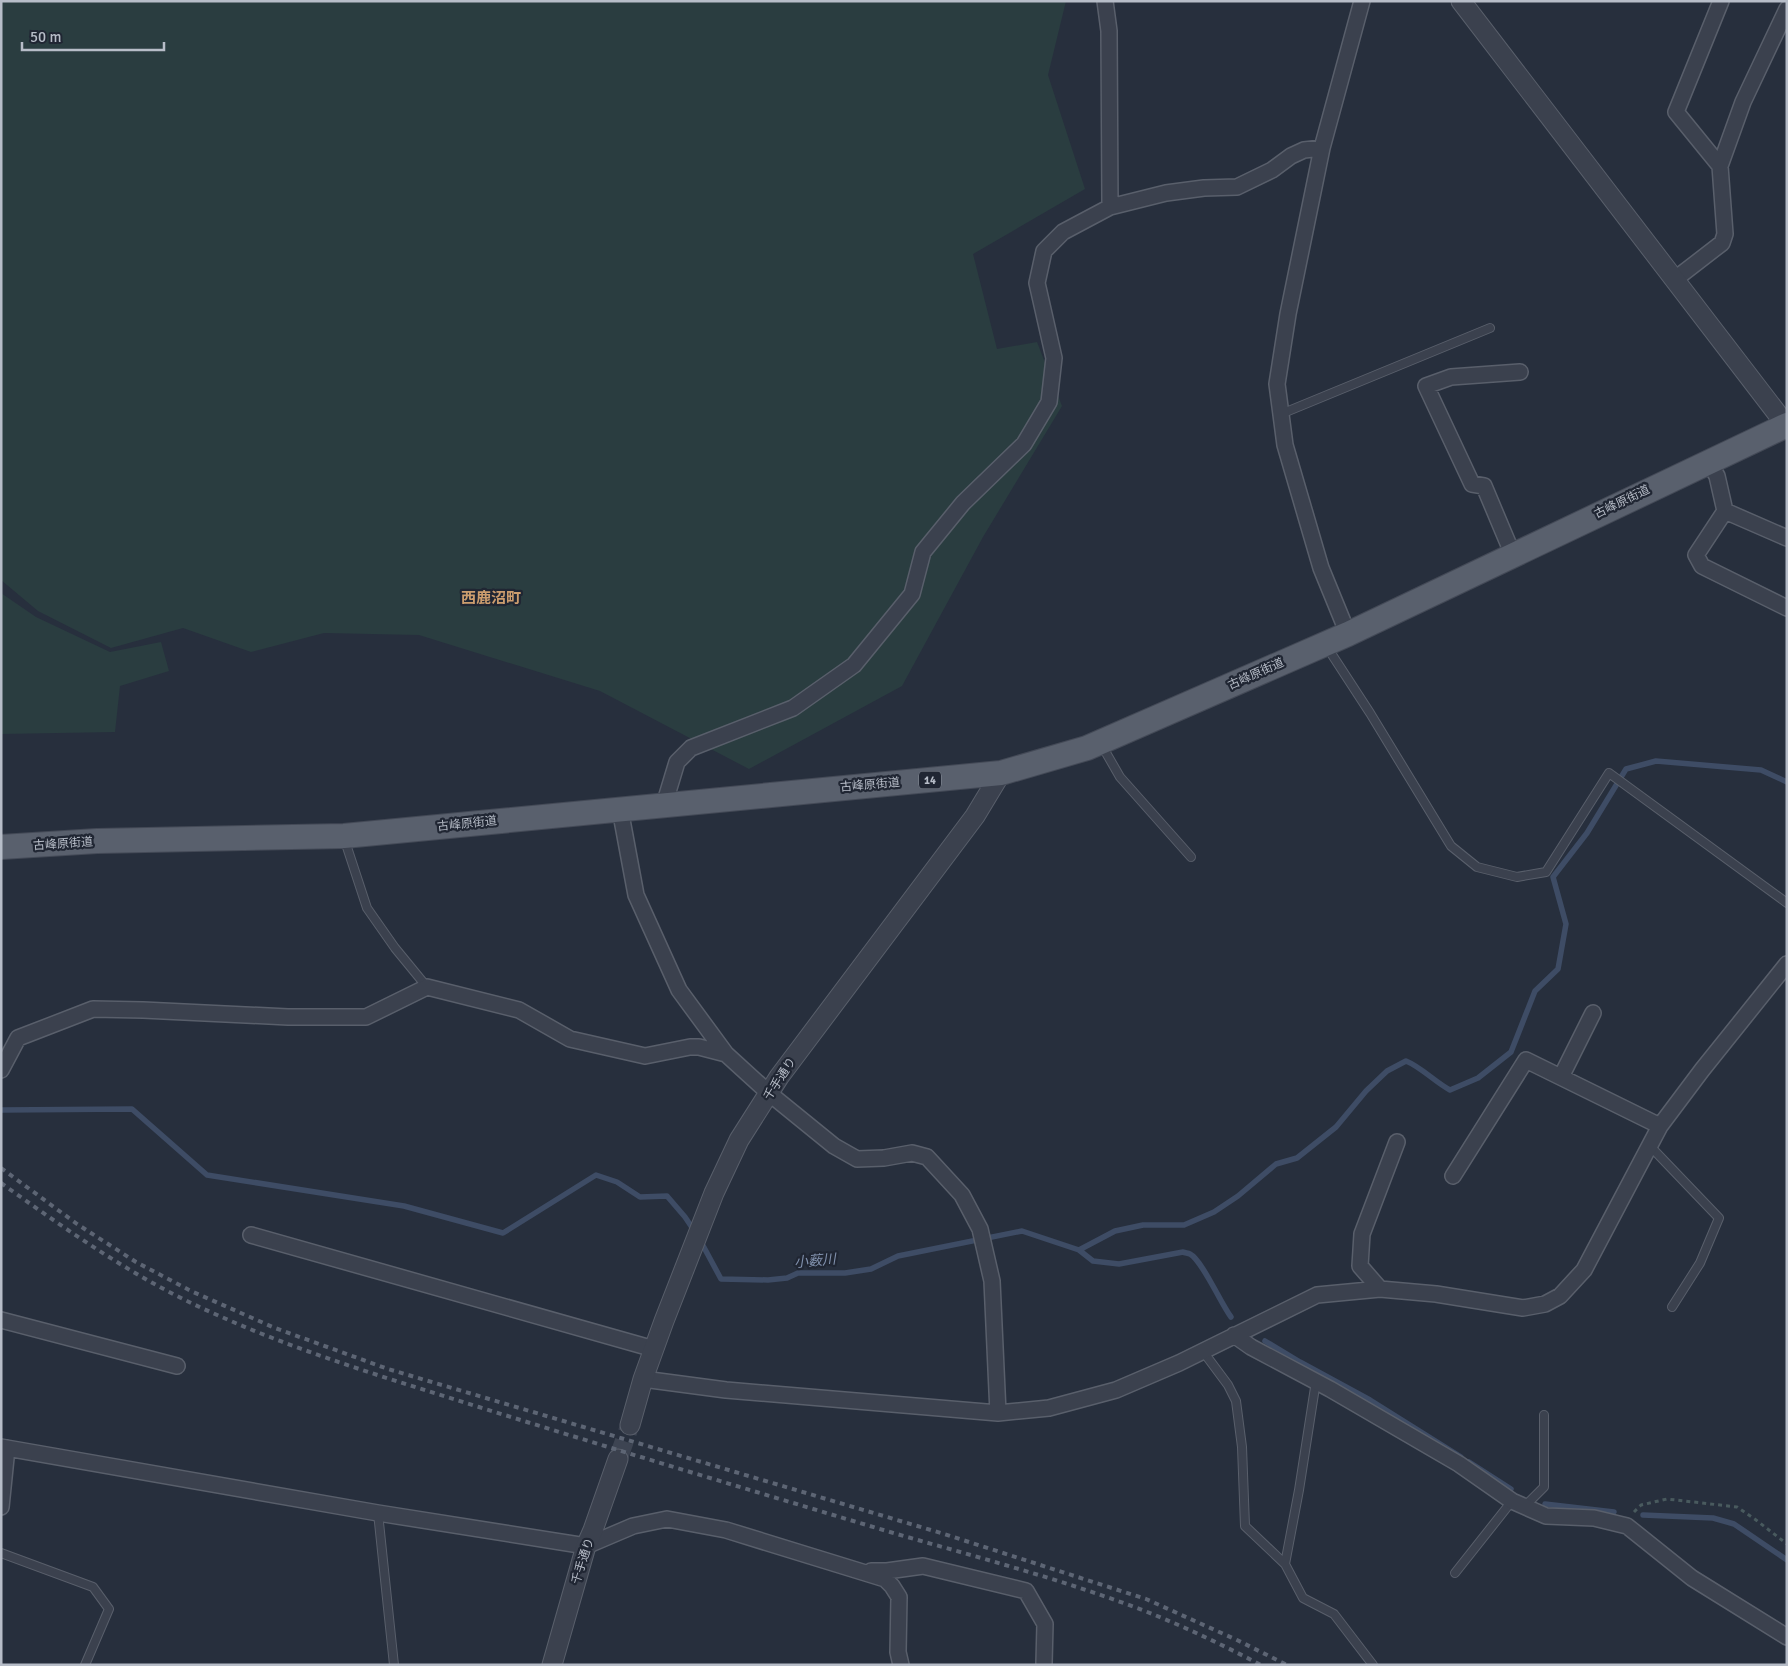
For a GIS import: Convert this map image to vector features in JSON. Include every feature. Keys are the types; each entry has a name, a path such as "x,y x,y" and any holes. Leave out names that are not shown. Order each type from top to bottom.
{"main road":[{"name":"古峰原街道","path":"1,848 98,841 344,836 1001,773 1054,758 1100,742 1348,634 1786,425"}],"street":[{"path":"1105,1 1109,31 1110,207"},
{"path":"1348,634 1318,558 1285,446 1277,384 1288,314 1322,148 1362,1"},
{"path":"1461,1 1786,425"},
{"path":"1720,166 1676,112 1721,1"},
{"path":"1674,280 1722,243 1725,234 1720,166 1743,102 1787,9"},
{"path":"664,805 677,762 691,748 793,708 854,665 912,594 923,552 963,503 1024,444 1049,402 1054,358 1037,283 1044,251 1063,232 1110,207 1166,193 1204,188 1237,187 1272,170 1291,156 1304,150 1322,148"},
{"path":"1513,555 1484,486 1472,484 1426,386 1451,377 1520,372"},
{"path":"1708,461 1717,476 1725,512 1696,555 1702,566 1787,608"},
{"path":"1725,512 1787,538"},
{"name":"千手通り","path":"630,1425 643,1380 714,1193 740,1140 785,1069 975,816 1001,773"},
{"path":"620,809 636,895 679,990 726,1054 770,1094 834,1146 856,1159 912,1154 927,1157 962,1195 980,1229 992,1281 998,1413"},
{"path":"643,1380 726,1390 998,1413 1049,1408 1116,1390 1179,1363 1317,1295 1380,1289 1436,1294 1523,1308 1545,1304 1560,1296 1584,1270 1660,1126 1787,964"},
{"path":"1,1070 18,1038 93,1009 288,1018 366,1017 427,987 519,1010 570,1039 645,1056 690,1047 698,1047 726,1054"},
{"path":"1561,1077 1593,1013"},
{"path":"1453,1176 1526,1060 1660,1126"},
{"path":"1380,1289 1360,1266 1362,1234 1397,1142"},
{"path":"251,1235 654,1350"},
{"path":"1,1320 177,1366"},
{"path":"1234,1335 1459,1464 1518,1504 1546,1516 1628,1521 1692,1578 1787,1637"},
{"path":"1,1507 4,1447 378,1513 586,1546 633,1526 667,1519 726,1530 885,1579 899,1597 898,1652 901,1665"},
{"name":"千手通り","path":"552,1665 586,1546 618,1459"},
{"path":"862,1571 887,1571 924,1566 1026,1591 1045,1624 1044,1662"}],"lane":[{"path":"1281,414 1490,328"},
{"path":"1325,644 1370,713 1451,846 1477,867 1517,877 1546,872 1609,773 1787,903"},
{"path":"1100,742 1120,777 1191,858"},
{"path":"344,836 367,908 427,987"},
{"path":"1650,1146 1719,1218 1700,1263 1672,1307"},
{"path":"1202,1350 1228,1385 1236,1401 1242,1447 1245,1526 1285,1564 1303,1598 1334,1614 1373,1665"},
{"path":"1285,1564 1316,1381"},
{"path":"1455,1573 1518,1504 1544,1487 1544,1415"},
{"path":"378,1513 394,1665"},
{"path":"1,1553 93,1587 109,1608 85,1665"}],"path":[{"path":"1628,1521 1641,1505 1667,1499 1737,1507 1787,1544"}],"shaded area":[{"path":"1,1 1066,1 1048,75 1085,189 973,254 997,349 1037,342 1062,406 983,537 902,686 749,769 600,691 419,635 324,633 251,652 183,628 111,648 38,611 1,580"},
{"path":"1,593 36,617 110,652 161,642 169,671 120,686 115,732 1,734"}],"waterway":[{"path":"1079,1250 1115,1231 1143,1225 1184,1225 1214,1212 1238,1196 1276,1164 1297,1158 1336,1127 1366,1091 1387,1071 1406,1061 1450,1090 1478,1078 1511,1052 1535,991 1558,969 1566,924 1553,877 1587,833 1626,769 1656,761 1761,770 1787,782"},
{"path":"1,1110 132,1109 207,1175 404,1206 503,1233 596,1175 617,1182 640,1197 667,1196 695,1232"},
{"name":"小薮川","path":"700,1240 721,1279 768,1280 787,1278 798,1273 845,1273 871,1269 898,1256 1022,1231 1079,1250 1093,1261 1119,1264 1183,1252 1195,1258 1231,1317"},
{"path":"1265,1341 1370,1400 1461,1457"},
{"path":"1469,1462 1511,1489"},
{"path":"1545,1504 1614,1512"},
{"path":"1643,1515 1713,1518 1734,1524 1787,1560"}],"tunnel":[{"path":"618,1459 630,1425"}],"railway":[{"path":"1,1168 77,1224 136,1262 191,1291 275,1328 388,1369 941,1533 1146,1599 1287,1665"},
{"path":"1,1183 91,1245 161,1288 221,1317 293,1346 405,1384 582,1439 1076,1587 1168,1621 1261,1665"}],"district":[{"name":"西鹿沼町","path":"491,598"}]}
